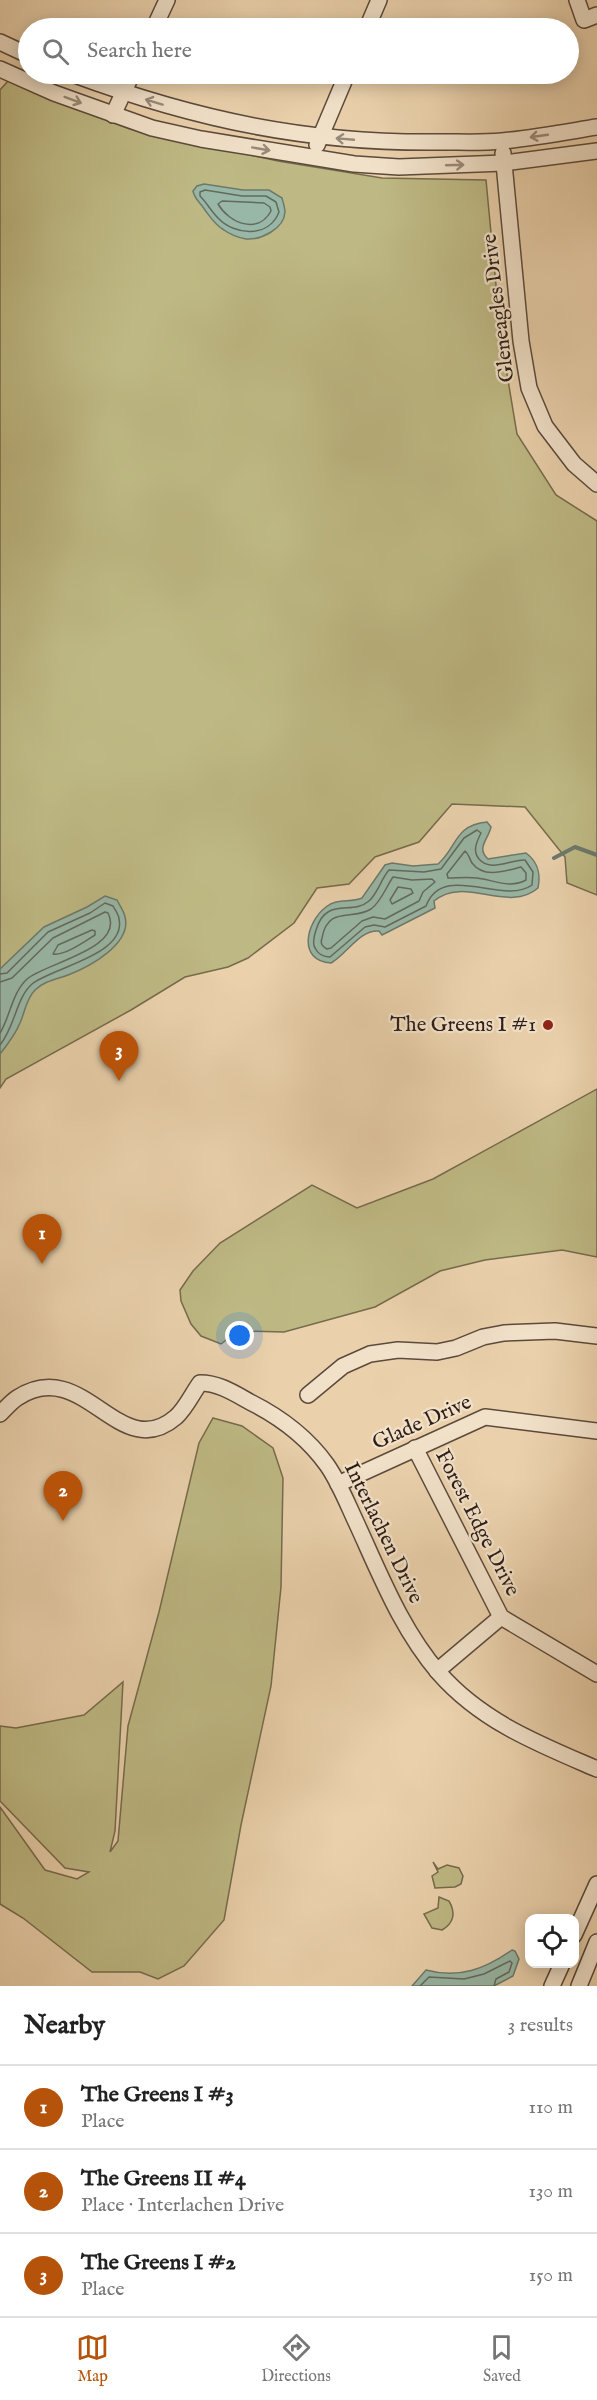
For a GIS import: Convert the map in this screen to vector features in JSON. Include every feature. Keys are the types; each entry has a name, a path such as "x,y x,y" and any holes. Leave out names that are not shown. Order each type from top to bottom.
{"street":[{"path":"159,18 167,0"},
{"path":"371,18 379,0"},
{"path":"577,0 584,20 597,15"},
{"path":"0,42 18,50"},
{"path":"0,69 18,77"},
{"path":"34,84 152,128 201,139 313,158 399,167 504,163 597,151"},
{"path":"99,84 205,117 286,133 320,137 405,143 501,141 597,127"},
{"path":"113,115 127,84"},
{"path":"313,158 343,84"},
{"name":"Gleneagles Drive","path":"501,141 521,340 529,388 545,426 574,464 597,484"},
{"path":"308,1395 343,1366 370,1354 398,1350 437,1352 456,1348 483,1337 504,1333 555,1331 597,1336"},
{"name":"Interlachen Drive","path":"0,1414 17,1398 36,1390 50,1388 66,1390 91,1402 125,1425 138,1430 147,1430 176,1417 200,1383 211,1383 261,1407 293,1429 320,1455 338,1484 396,1609 415,1641 437,1671 480,1712 499,1724 522,1737 597,1769"},
{"name":"Glade Drive","path":"338,1484 485,1417 597,1431"},
{"name":"Forest Edge Drive","path":"415,1448 501,1617 597,1674"},
{"name":"Forest Edge Drive","path":"437,1671 501,1617"},
{"path":"579,1924 597,1884"},
{"path":"579,1986 597,1942"},
{"path":"552,1986 560,1968"}],"shaded area":[{"path":"8,81 130,129 278,161 382,178 486,180 501,338 517,434 556,495 597,521 597,895 567,883 565,857 525,807 452,804 419,842 375,857 349,884 317,888 294,923 248,958 228,967 185,977 131,1010 6,1079 0,1088 0,90"},
{"path":"597,1089 597,1257 562,1250 485,1260 440,1271 375,1307 284,1332 238,1331 221,1344 201,1336 191,1324 181,1301 180,1290 193,1271 220,1243 312,1185 357,1208 433,1179"},
{"path":"213,1418 242,1426 273,1448 283,1478 281,1587 271,1686 241,1825 224,1920 184,1966 158,1979 140,1972 92,1972 23,1918 0,1904 0,1807 45,1870 77,1879 89,1872 65,1868 0,1801 0,1726 16,1728 84,1715 123,1682 115,1831 110,1852 118,1841 128,1726 159,1612 199,1443"},
{"path":"433,1862 438,1869 447,1865 459,1868 463,1876 461,1884 455,1887 435,1888 432,1876 438,1872"},
{"path":"439,1897 449,1901 453,1910 451,1921 442,1930 432,1928 424,1914 438,1908"}],"water":[{"path":"204,184 243,190 269,190 282,198 284,218 281,224 271,232 258,238 246,239 234,236 216,224 195,197 193,191 197,186"},
{"path":"487,822 491,827 483,851 488,859 526,853 538,868 538,888 526,895 513,897 473,892 446,894 434,901 435,908 382,935 379,931 372,931 359,938 331,963 320,961 313,956 308,940 310,931 319,914 326,907 335,902 362,898 385,865 392,863 413,866 438,864 462,832 476,824"},
{"path":"105,896 117,900 124,913 125,927 122,936 116,945 97,960 68,975 46,982 35,990 28,1001 16,1032 0,1054 0,969 44,927"},
{"path":"512,1950 519,1959 513,1976 494,1986 412,1986 426,1970 438,1973 461,1973 482,1967"}],"waterway":[{"path":"554,858 575,847 597,855"}],"place":[{"name":"The Greens I #1","path":"548,1025"},
{"name":"The Greens I #2","path":"119,1081"},
{"name":"The Greens I #3","path":"42,1264"},
{"name":"The Greens II #4","path":"63,1521"}]}
